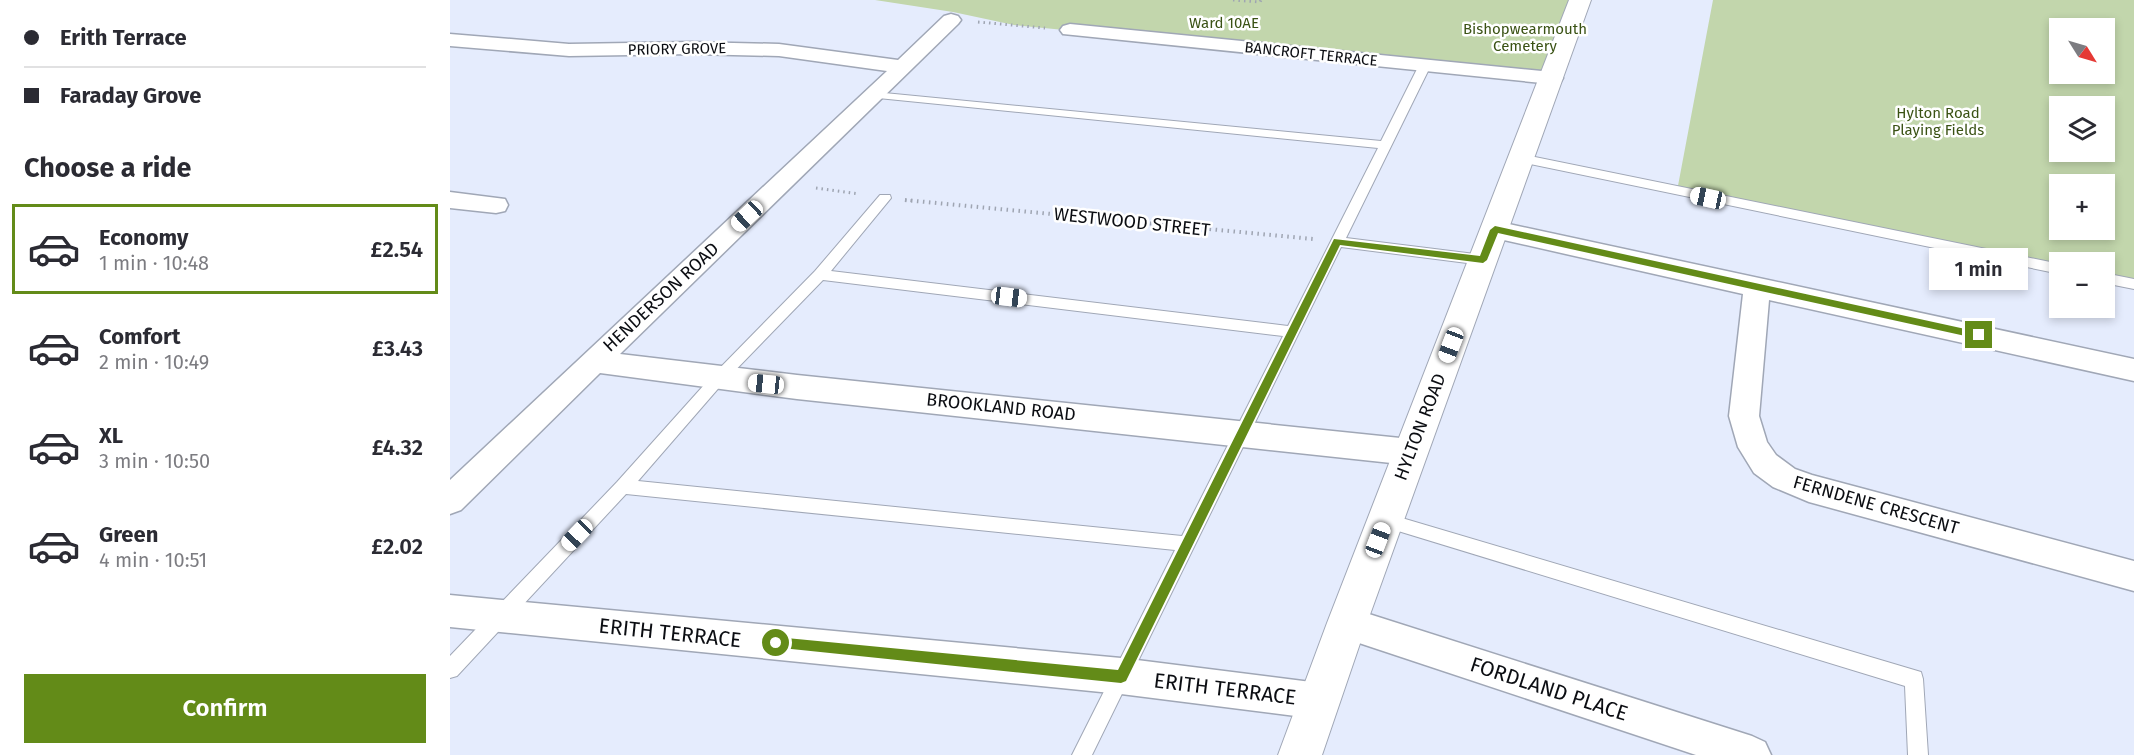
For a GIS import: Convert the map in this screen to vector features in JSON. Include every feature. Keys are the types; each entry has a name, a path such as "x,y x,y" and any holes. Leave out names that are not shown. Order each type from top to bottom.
{"street":[{"name":"HYLTON ROAD","path":"1302,754 1410,452 1580,0"},
{"name":"HENDERSON ROAD","path":"450,500 593,361 878,94 951,20"},
{"name":"BANCROFT TERRACE","path":"1070,30 1551,78"},
{"name":"PRIORY GROVE","path":"450,40 569,50 726,47 779,50 904,67"},
{"path":"450,200 496,205"},
{"path":"1495,230 1757,285 2134,370"},
{"name":"FERNDENE CRESCENT","path":"1757,285 1744,416 1754,447 1765,464 1784,478 1809,488 2134,576"},
{"name":"BROOKLAND ROAD","path":"593,361 718,379 1243,432 1410,452"},
{"name":"ERITH TERRACE","path":"450,611 1121,676 1320,701"},
{"name":"FORDLAND PLACE","path":"1347,623 1752,755"}],"lane":[{"path":"1082,755 1425,65"},
{"path":"878,94 1386,145"},
{"path":"1520,158 2049,267"},
{"path":"450,669 624,487 718,379 820,275 885,198"},
{"path":"1338,242 1483,260"},
{"path":"820,275 1293,332"},
{"path":"2115,280 2134,284"},
{"path":"624,487 1187,544"},
{"path":"1386,520 1914,679 1918,755"}],"path":[{"path":"1233,0 1260,2 1261,0"},
{"path":"951,20 1070,30"},
{"name":"WESTWOOD STREET","path":"782,184 885,198 1338,242"}],"green space":[{"name":"Bishopwearmouth Cemetery","path":"875,0 1580,0 1552,78 1014,25 953,12"},
{"name":"Hylton Road Playing Fields","path":"1713,0 2134,0 2134,284 2115,280 2115,252 2049,252 2049,267 1677,191"}],"route":[{"path":"776,643 1121,676 1338,242 1483,260 1495,230 1979,335"}],"park label":[{"name":"Ward 10AE","path":"1224,23"}]}
